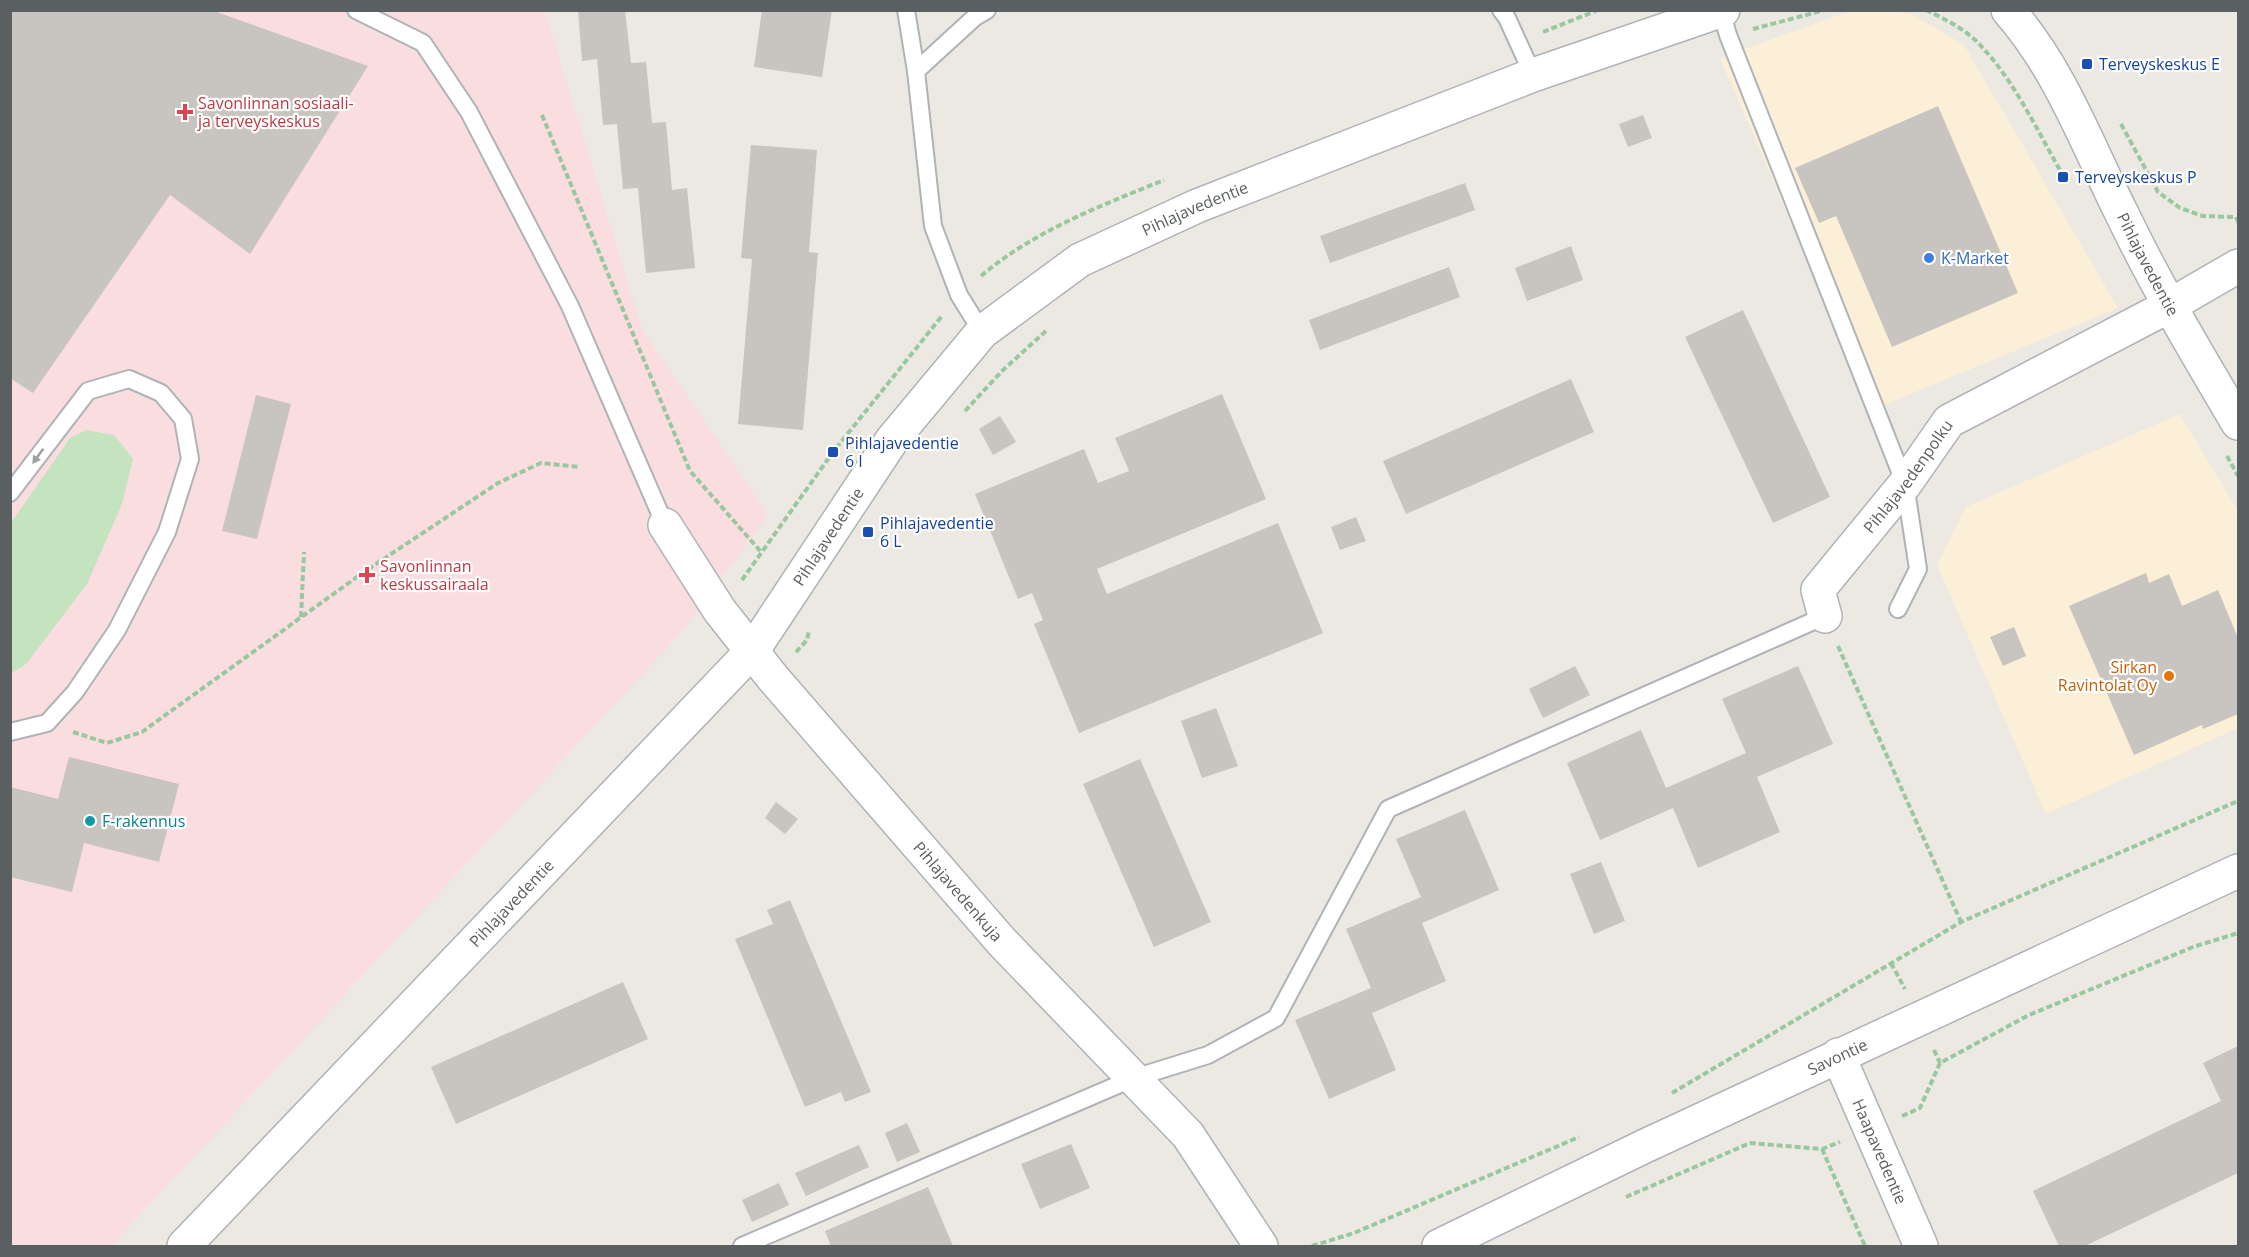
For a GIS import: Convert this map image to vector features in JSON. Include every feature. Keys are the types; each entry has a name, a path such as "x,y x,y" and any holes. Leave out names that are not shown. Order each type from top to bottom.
{"street":[{"name":"Pihlajavedentie","path":"2008,10 2052,69 2121,214 2169,306 2238,423"},
{"name":"Pihlajavedentie","path":"183,1246 753,650 892,440 982,332 1080,260 1197,206 1533,75 1724,19"},
{"name":"Pihlajavedenpolku","path":"1825,616 1818,590 1905,484 1949,422 2169,306 2238,266"},
{"name":"Pihlajavedenkuja","path":"665,525 720,611 773,678 1002,942 1188,1135 1261,1246"},
{"name":"Savontie","path":"1439,1246 1838,1055 2238,871"},
{"name":"Haapavedentie","path":"1838,1055 1921,1246"}],"lane":[{"path":"356,10 423,43 469,112 570,306 665,525"},
{"path":"906,10 916,71 933,226 959,295 982,332"},
{"path":"916,71 975,17 987,10"},
{"path":"1501,10 1508,18 1533,75"},
{"path":"1724,19 1905,484 1918,569 1898,609"},
{"path":"10,493 88,391 129,379 161,393 183,419 190,459 166,532 117,630 75,692 47,723 10,732"},
{"path":"742,1246 1134,1078 1208,1055 1276,1018 1388,809 1825,616"}],"path":[{"path":"1724,19 1825,10"},
{"path":"542,115 690,471 762,553"},
{"path":"2120,123 2158,192 2180,208 2203,216 2238,218"},
{"path":"957,419 1002,371 1051,327"},
{"path":"47,723 107,743 142,732 364,572 498,483 541,463 580,467"},
{"path":"301,618 304,552"},
{"path":"1825,616 1961,922"},
{"path":"773,678 807,640 810,625"},
{"path":"1669,1094 1961,922 2238,801"},
{"path":"1312,1246 1354,1233 1584,1134"},
{"path":"1822,1149 1864,1246"}],"shaded area":[{"path":"1853,10 1910,13 1964,45 2118,308 1872,410 1720,58"},
{"name":"Savonlinnan keskussairaala","path":"10,11 545,11 642,329 768,515 678,636 111,1246 11,1246"},
{"path":"2180,414 2238,511 2238,728 2046,814 1937,565 1966,507"}],"green space":[{"path":"86,430 114,435 133,459 122,504 87,584 26,664 11,673 11,523 70,438"}],"building":[{"name":"Savonlinnan sosiaali- ja terveyskeskus","path":"10,10 211,10 368,66 250,254 170,195 33,393 10,378"},
{"path":"578,10 625,10 631,63 646,62 652,123 666,122 672,190 687,188 695,268 646,273 638,188 623,189 617,124 603,125 597,59 582,61"},
{"path":"762,10 832,10 822,77 754,67"},
{"name":"K-Market","path":"1938,106 2018,293 1892,347 1836,216 1819,223 1795,168"},
{"path":"1643,115 1652,138 1628,147 1619,124"},
{"path":"751,145 817,150 809,252 818,253 803,430 738,424 752,259 741,258"},
{"path":"1465,183 1475,210 1330,263 1320,236"},
{"path":"1571,246 1583,280 1527,301 1515,268"},
{"path":"1449,267 1460,297 1320,350 1309,320"},
{"path":"1743,310 1830,497 1773,523 1685,337"},
{"path":"1571,379 1594,432 1406,514 1383,461"},
{"path":"1222,394 1266,499 1097,569 1107,594 1278,523 1323,633 1079,733 1034,624 1043,620 1032,593 1018,599 975,494 1084,449 1098,483 1129,471 1115,438"},
{"path":"256,395 291,404 257,539 222,531"},
{"path":"1000,416 1016,442 993,455 979,429"},
{"path":"1356,517 1366,541 1340,550 1331,527"},
{"name":"Sirkan Ravintolat Oy","path":"2146,573 2149,583 2169,574 2182,606 2218,590 2238,638 2238,714 2203,729 2202,725 2134,755 2069,606"},
{"path":"2014,627 2026,656 2003,666 1990,637"},
{"path":"1575,666 1590,695 1543,718 1529,689"},
{"path":"1798,666 1833,744 1757,777 1780,832 1698,868 1673,808 1600,840 1567,763 1641,730 1666,788 1746,753 1722,699"},
{"path":"1216,708 1238,766 1202,778 1181,721"},
{"name":"F-rakennus","path":"69,757 179,784 159,862 84,843 72,892 10,877 10,787 58,799"},
{"path":"1140,759 1211,922 1154,947 1083,784"},
{"path":"776,802 798,819 785,834 765,818"},
{"path":"1465,810 1499,890 1422,923 1446,981 1372,1013 1396,1070 1329,1099 1295,1020 1371,988 1346,929 1421,897 1396,839"},
{"path":"1601,862 1625,921 1594,934 1570,874"},
{"path":"790,900 871,1092 845,1102 841,1092 805,1107 735,939 773,924 767,910"},
{"path":"623,982 648,1039 456,1124 431,1067"},
{"path":"2238,1046 2238,1173 2085,1246 2059,1246 2033,1191 2221,1101 2203,1063"},
{"path":"907,1123 920,1152 897,1162 885,1133"},
{"path":"1071,1144 1090,1188 1040,1209 1021,1164"},
{"path":"859,1145 869,1167 806,1196 795,1173"},
{"path":"779,1183 789,1205 752,1222 742,1200"},
{"path":"928,1187 953,1246 831,1246 825,1231"}],"place":[{"name":"Terveyskeskus E","path":"2087,64"},
{"name":"Savonlinnan sosiaali- ja terveyskeskus","path":"185,112"},
{"name":"Terveyskeskus P","path":"2063,177"},
{"name":"K-Market","path":"1929,258"},
{"name":"Pihlajavedentie 6 I","path":"833,452"},
{"name":"Pihlajavedentie 6 L","path":"868,532"},
{"name":"Savonlinnan keskussairaala","path":"367,575"},
{"name":"Sirkan Ravintolat Oy","path":"2169,676"},
{"name":"F-rakennus","path":"90,821"}]}
